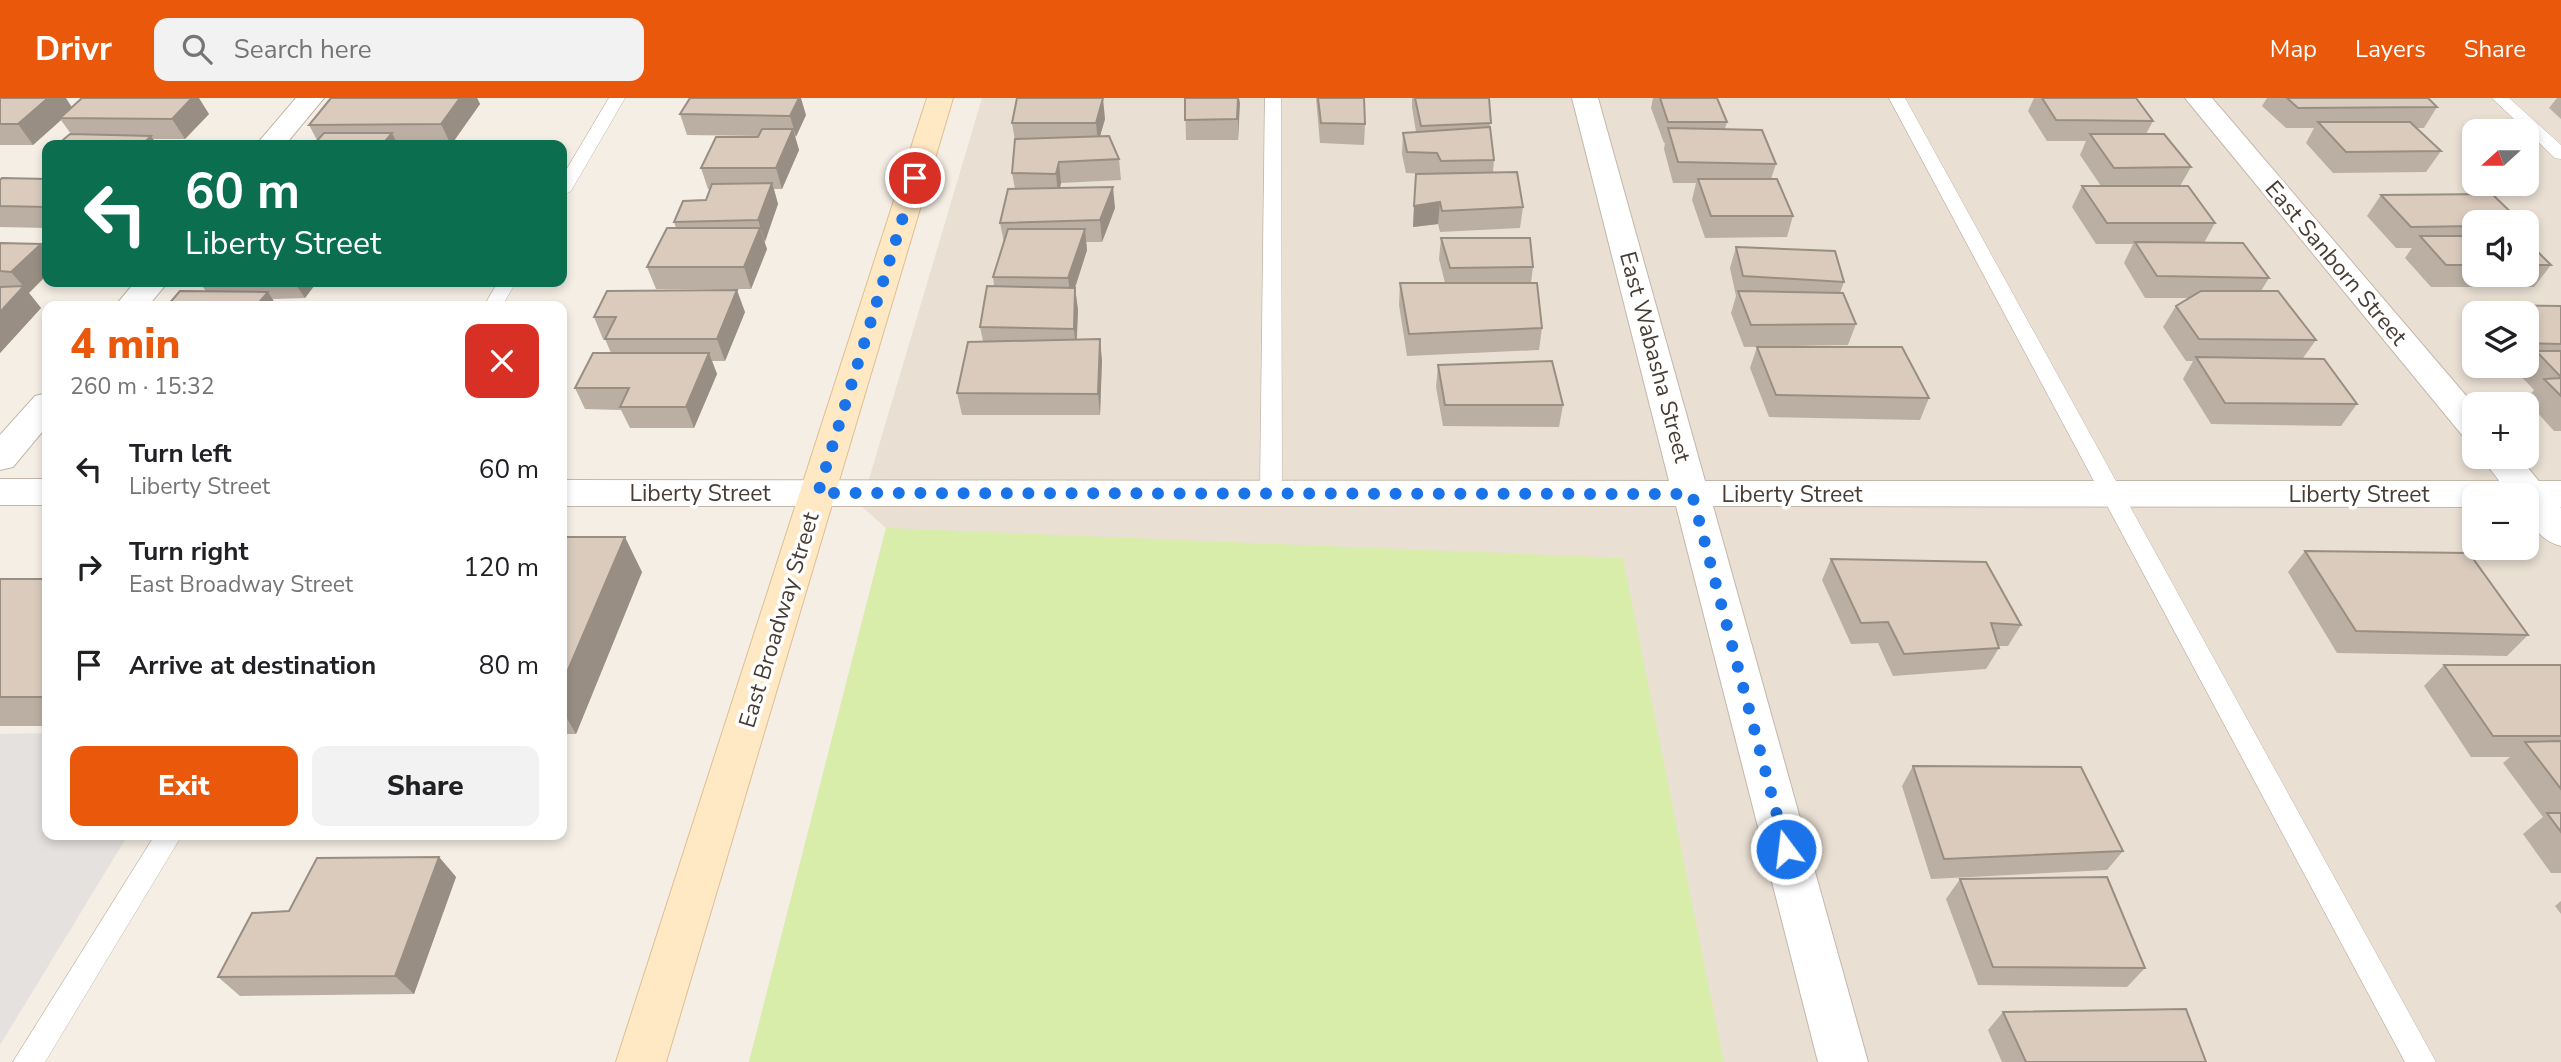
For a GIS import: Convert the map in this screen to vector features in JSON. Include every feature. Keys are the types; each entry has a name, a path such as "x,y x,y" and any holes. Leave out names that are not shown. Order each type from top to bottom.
{"main road":[{"name":"East Broadway Street","path":"642,1062 940,98"}],"street":[{"path":"274,140 311,98"},
{"name":"East Wabasha Street","path":"1585,98 1843,1062"},
{"name":"East Sanborn Street","path":"2197,98 2462,413"},
{"path":"135,301 148,287"},
{"path":"0,458 42,410"},
{"path":"2514,469 2546,494 2561,533"},
{"path":"0,492 42,492"},
{"name":"Liberty Street","path":"567,493 2546,494"}],"lane":[{"path":"567,183 617,98"},
{"path":"1271,493 1273,98"},
{"path":"1897,98 2421,1062"},
{"path":"2500,98 2561,154"},
{"path":"28,1062 166,840"}],"shaded area":[{"path":"982,98 2561,98 2561,1062 749,1062 886,528 861,506"},
{"path":"42,733 42,840 125,840 0,1045 0,734"}],"green space":[{"path":"886,528 1623,558 1724,1062 749,1062"}],"building":[{"path":"0,98 48,98 18,124 0,124"},
{"path":"82,98 192,98 172,119 60,118"},
{"path":"331,98 460,98 441,124 309,125"},
{"path":"690,98 799,98 790,116 680,114"},
{"path":"1017,98 1103,98 1096,123 1012,123"},
{"path":"1185,98 1238,98 1237,119 1185,120"},
{"path":"1318,98 1364,98 1365,124 1321,123"},
{"path":"1415,98 1489,98 1491,123 1421,126"},
{"path":"1660,98 1717,98 1727,122 1668,122"},
{"path":"2042,98 2136,98 2153,121 2056,120"},
{"path":"2287,98 2428,98 2437,107 2298,108"},
{"path":"2318,122 2410,122 2441,151 2346,152"},
{"path":"1490,127 1494,160 1441,161 1437,153 1407,152 1403,133"},
{"path":"1668,128 1762,130 1776,164 1678,162"},
{"path":"762,129 793,129 776,168 701,168 716,137 758,137"},
{"path":"324,133 392,133 386,140 318,140"},
{"path":"70,134 151,136 147,140 63,140"},
{"path":"2090,134 2164,134 2191,167 2114,168"},
{"path":"1109,136 1119,159 1059,162 1056,174 1012,173 1015,139"},
{"path":"1517,172 1523,207 1442,211 1440,202 1414,206 1416,174"},
{"path":"42,179 42,207 0,206 0,180"},
{"path":"1698,179 1777,179 1793,216 1711,216"},
{"path":"772,183 758,220 674,222 683,201 706,200 712,184"},
{"path":"2082,186 2188,186 2215,223 2107,223"},
{"path":"1113,187 1100,220 1000,223 1008,189"},
{"path":"2381,195 2494,196 2509,210 2462,210 2462,226 2411,227"},
{"path":"667,228 760,228 744,267 647,267"},
{"path":"1008,229 1085,229 1068,278 993,277"},
{"path":"2420,236 2462,236 2462,265 2446,265"},
{"path":"1441,238 1530,238 1533,267 1450,268"},
{"path":"2135,242 2243,243 2269,278 2157,276"},
{"path":"0,243 41,244 11,272 0,271"},
{"path":"1736,247 1835,251 1844,282 1743,276"},
{"path":"2539,253 2551,265 2539,265"},
{"path":"1400,283 1537,283 1542,328 1409,334"},
{"path":"24,286 0,312 0,287"},
{"path":"987,286 1075,288 1074,329 980,327"},
{"path":"737,290 717,339 605,339 616,317 594,317 607,291"},
{"path":"180,291 268,292 260,301 171,301"},
{"path":"1738,291 1843,293 1856,324 1751,325"},
{"path":"2201,291 2278,291 2316,340 2199,339 2176,306"},
{"path":"2539,306 2561,306 2561,344 2539,343"},
{"path":"1100,339 1098,394 957,393 968,342"},
{"path":"1757,347 1902,347 1929,398 1776,395"},
{"path":"2539,351 2561,351 2561,377 2539,354"},
{"path":"593,353 709,353 686,407 620,407 629,388 575,388"},
{"path":"2196,357 2324,359 2357,404 2225,403"},
{"path":"1552,361 1563,405 1445,405 1438,365"},
{"path":"2561,378 2561,396 2544,379"},
{"path":"567,537 625,537 567,672"},
{"path":"2305,551 2462,553 2462,560 2474,560 2528,635 2356,631"},
{"path":"1831,559 1986,562 2021,625 1991,623 1999,648 1904,654 1888,622 1861,623"},
{"path":"0,579 42,579 42,697 0,697"},
{"path":"2444,665 2561,665 2561,736 2493,736"},
{"path":"2561,741 2561,789 2525,742"},
{"path":"1913,766 2081,767 2123,851 1944,859"},
{"path":"2547,813 2561,813 2561,832"},
{"path":"439,857 395,976 218,977 252,913 289,911 317,858"},
{"path":"2107,877 2145,968 1993,967 1960,879"},
{"path":"2186,1009 2206,1062 2026,1062 2003,1012"}],"route":[{"path":"915,178 818,493 1692,494 1786,849"}]}
